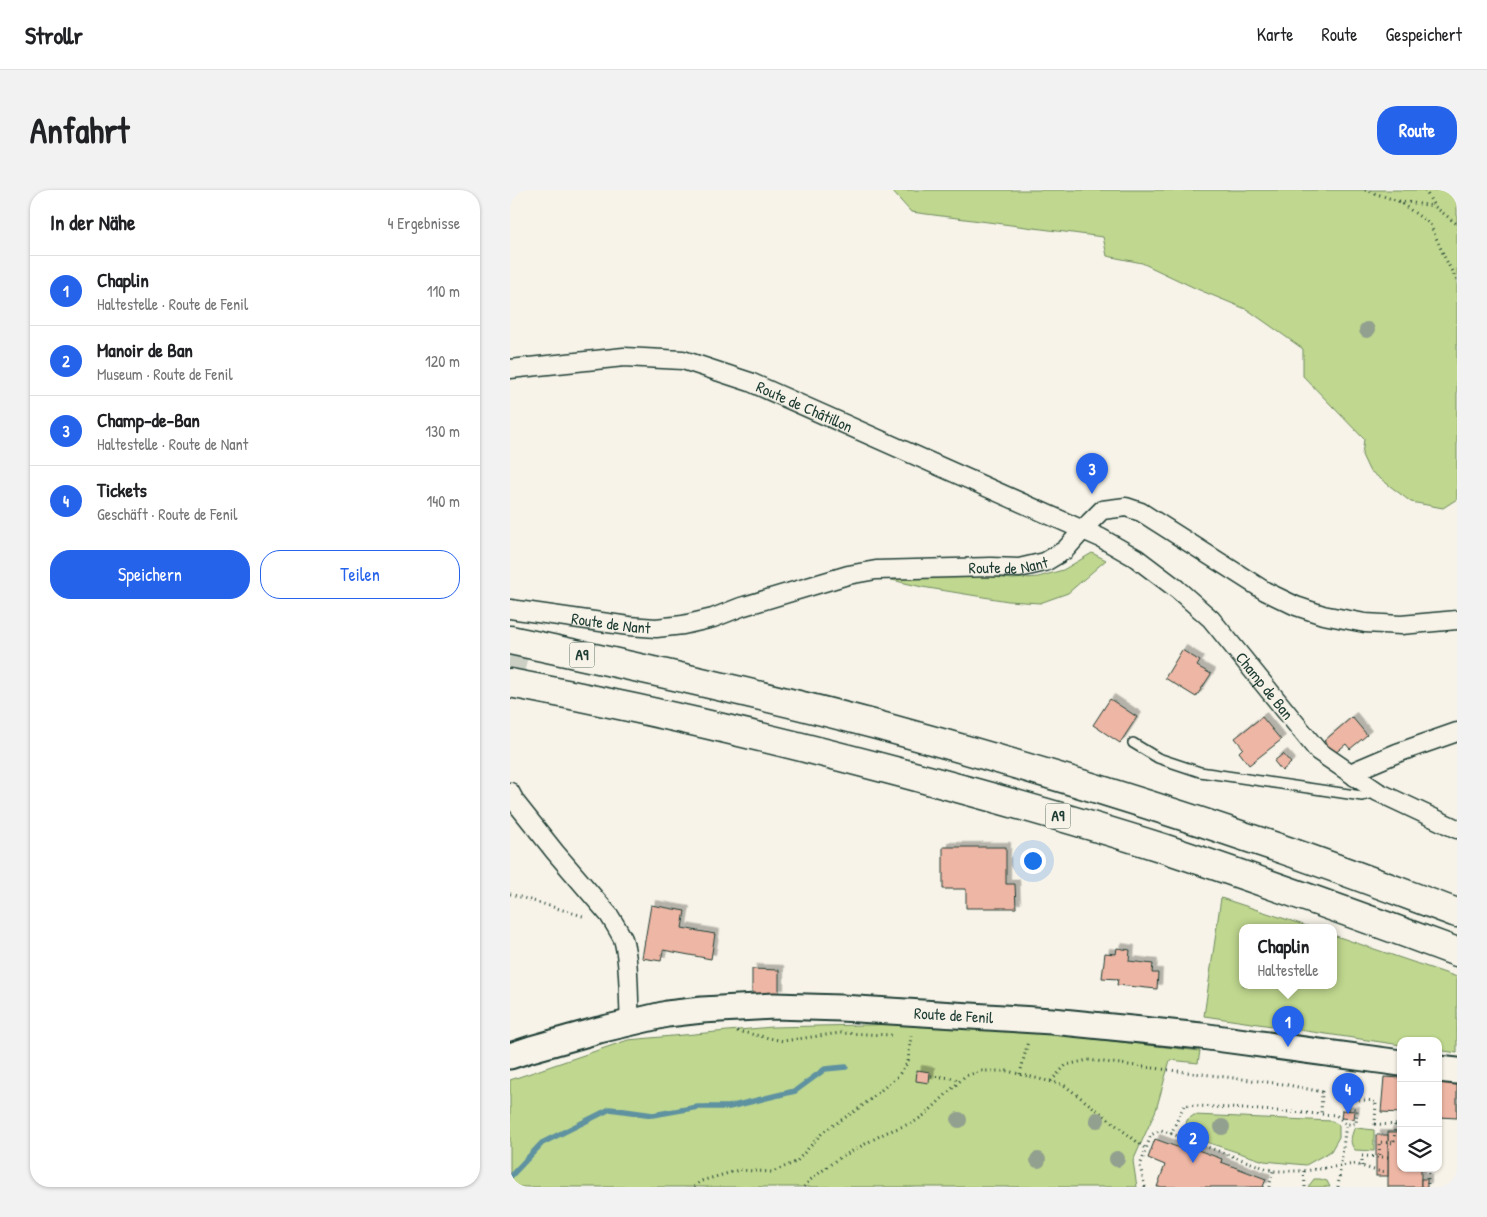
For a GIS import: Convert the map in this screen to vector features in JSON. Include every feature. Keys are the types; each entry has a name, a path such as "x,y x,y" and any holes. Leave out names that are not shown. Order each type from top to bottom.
{"highway":[{"name":"A9","path":"521,626 655,671 765,696 878,725 1148,805 1262,842 1457,913"},
{"name":"A9","path":"510,683 649,711 758,736 976,792 1170,851 1357,915 1457,952"}],"street":[{"name":"Route de Châtillon","path":"510,370 624,357 683,360 750,382 1082,530"},
{"name":"Route de Nant","path":"510,609 521,626 629,626 656,628 683,625 713,618 741,607 848,575 876,570 1019,568 1044,562 1070,546 1082,530 1102,510 1126,507 1141,512 1265,591 1296,606 1323,615 1365,623 1401,625 1457,620"},
{"name":"Champ de Ban","path":"1082,530 1101,538 1136,558 1177,588 1211,620 1318,751 1378,792 1457,829"},
{"path":"1355,777 1357,770 1397,753 1457,732"},
{"path":"510,792 516,803 617,926 626,953 630,1022"},
{"name":"Route de Fenil","path":"510,1056 630,1022 667,1014 774,1006 841,1008 1052,1021 1201,1036 1397,1062"},
{"path":"1442,1069 1457,1071"}],"lane":[{"path":"1133,743 1158,758 1200,772 1362,796 1378,792"}],"path":[{"path":"1365,190 1398,201 1434,206"},
{"path":"1425,190 1434,206 1457,224"},
{"path":"1398,201 1430,224 1457,281"},
{"path":"510,894 589,917"},
{"path":"730,1029 783,1041 840,1033 877,1036 894,1035"},
{"path":"694,1187 701,1181 739,1170 772,1172 796,1162 823,1132 861,1107 898,1076 908,1062 911,1035 903,1035"},
{"path":"1019,1040 1028,1041 1020,1074"},
{"path":"1050,1081 1066,1065 1088,1060 1283,1084 1322,1092 1321,1114"},
{"path":"804,1187 836,1160 885,1133 914,1122 926,1114 966,1076 981,1071 1007,1071 1064,1084 1146,1149"},
{"path":"931,1076 953,1078 960,1081"},
{"path":"1172,1134 1184,1105 1336,1115 1346,1124 1356,1124 1357,1109 1348,1108 1349,1099 1376,1101 1375,1124 1397,1124"},
{"path":"1338,1187 1346,1124"},
{"path":"1380,1157 1379,1142 1394,1142 1394,1124"},
{"path":"1145,1187 1140,1166 1151,1135 1161,1130 1273,1171 1304,1171 1355,1164 1377,1171 1388,1172"},
{"path":"1362,1166 1362,1156 1388,1157"},
{"path":"1269,1187 1273,1171"},
{"path":"1304,1171 1305,1187"},
{"path":"1428,1172 1428,1187"}],"green space":[{"path":"891,190 1457,190 1457,499 1443,508 1411,502 1369,470 1362,455 1364,439 1303,376 1303,349 1248,310 1142,263 1107,256 1103,237 911,212"},
{"path":"1092,553 1106,560 1068,593 1040,603 1008,601 922,587 879,577 975,575 1013,579 1038,577 1063,570"},
{"path":"1221,898 1301,924 1239,924 1239,989 1337,989 1337,936 1457,977 1457,1053 1442,1051 1442,1037 1397,1037 1397,1044 1204,1016"},
{"path":"955,1023 1200,1051 1198,1063 1170,1060 1156,1110 1133,1161 1137,1187 510,1187 510,1080 628,1040 772,1027"},
{"path":"1194,1115 1332,1121 1339,1125 1339,1137 1331,1151 1306,1165 1264,1161 1200,1140 1185,1129 1187,1120"},
{"path":"1354,1129 1374,1130 1374,1151 1355,1150 1351,1140"},
{"path":"1314,1179 1327,1181 1330,1187 1308,1187"}],"building":[{"path":"1182,650 1200,661 1197,666 1211,674 1196,697 1165,678"},
{"path":"1110,699 1137,717 1120,743 1093,725"},
{"path":"1262,717 1281,740 1249,765 1239,752 1243,748 1235,738"},
{"path":"1352,717 1367,735 1350,749 1346,744 1334,754 1324,741"},
{"path":"1283,754 1291,763 1282,771 1274,761"},
{"path":"943,847 1006,847 1006,884 1015,884 1016,908 966,908 966,889 943,889"},
{"path":"651,905 685,911 682,928 715,934 711,959 663,950 661,961 642,958"},
{"path":"1117,948 1130,950 1129,961 1153,964 1152,973 1158,973 1157,989 1117,985 1118,979 1102,978 1105,953 1116,954"},
{"path":"752,969 779,970 779,994 752,994"},
{"path":"917,1070 930,1072 929,1083 916,1081"},
{"path":"1384,1077 1397,1078 1397,1113 1381,1112"},
{"path":"1442,1082 1457,1083 1457,1118 1442,1117"},
{"path":"1342,1110 1355,1111 1354,1119 1341,1118"},
{"path":"1388,1132 1397,1132 1397,1172 1421,1172 1421,1187 1388,1187"},
{"path":"1376,1135 1388,1135 1388,1176 1376,1176"},
{"path":"1155,1139 1188,1151 1190,1147 1222,1159 1221,1162 1266,1179 1263,1187 1157,1187 1165,1165 1148,1158"},
{"path":"1421,1179 1427,1179 1427,1187 1421,1187"}],"waterway":[{"path":"510,1177 542,1143 610,1109 653,1115 698,1107 729,1107 795,1091 825,1069 846,1067"}],"tunnel":[{"path":"510,699 525,624"}],"place":[{"name":"Champ-de-Ban","path":"1092,494"},
{"name":"Chaplin","path":"1288,1047"},
{"name":"Tickets","path":"1348,1114"},
{"name":"Manoir de Ban","path":"1193,1163"}]}
